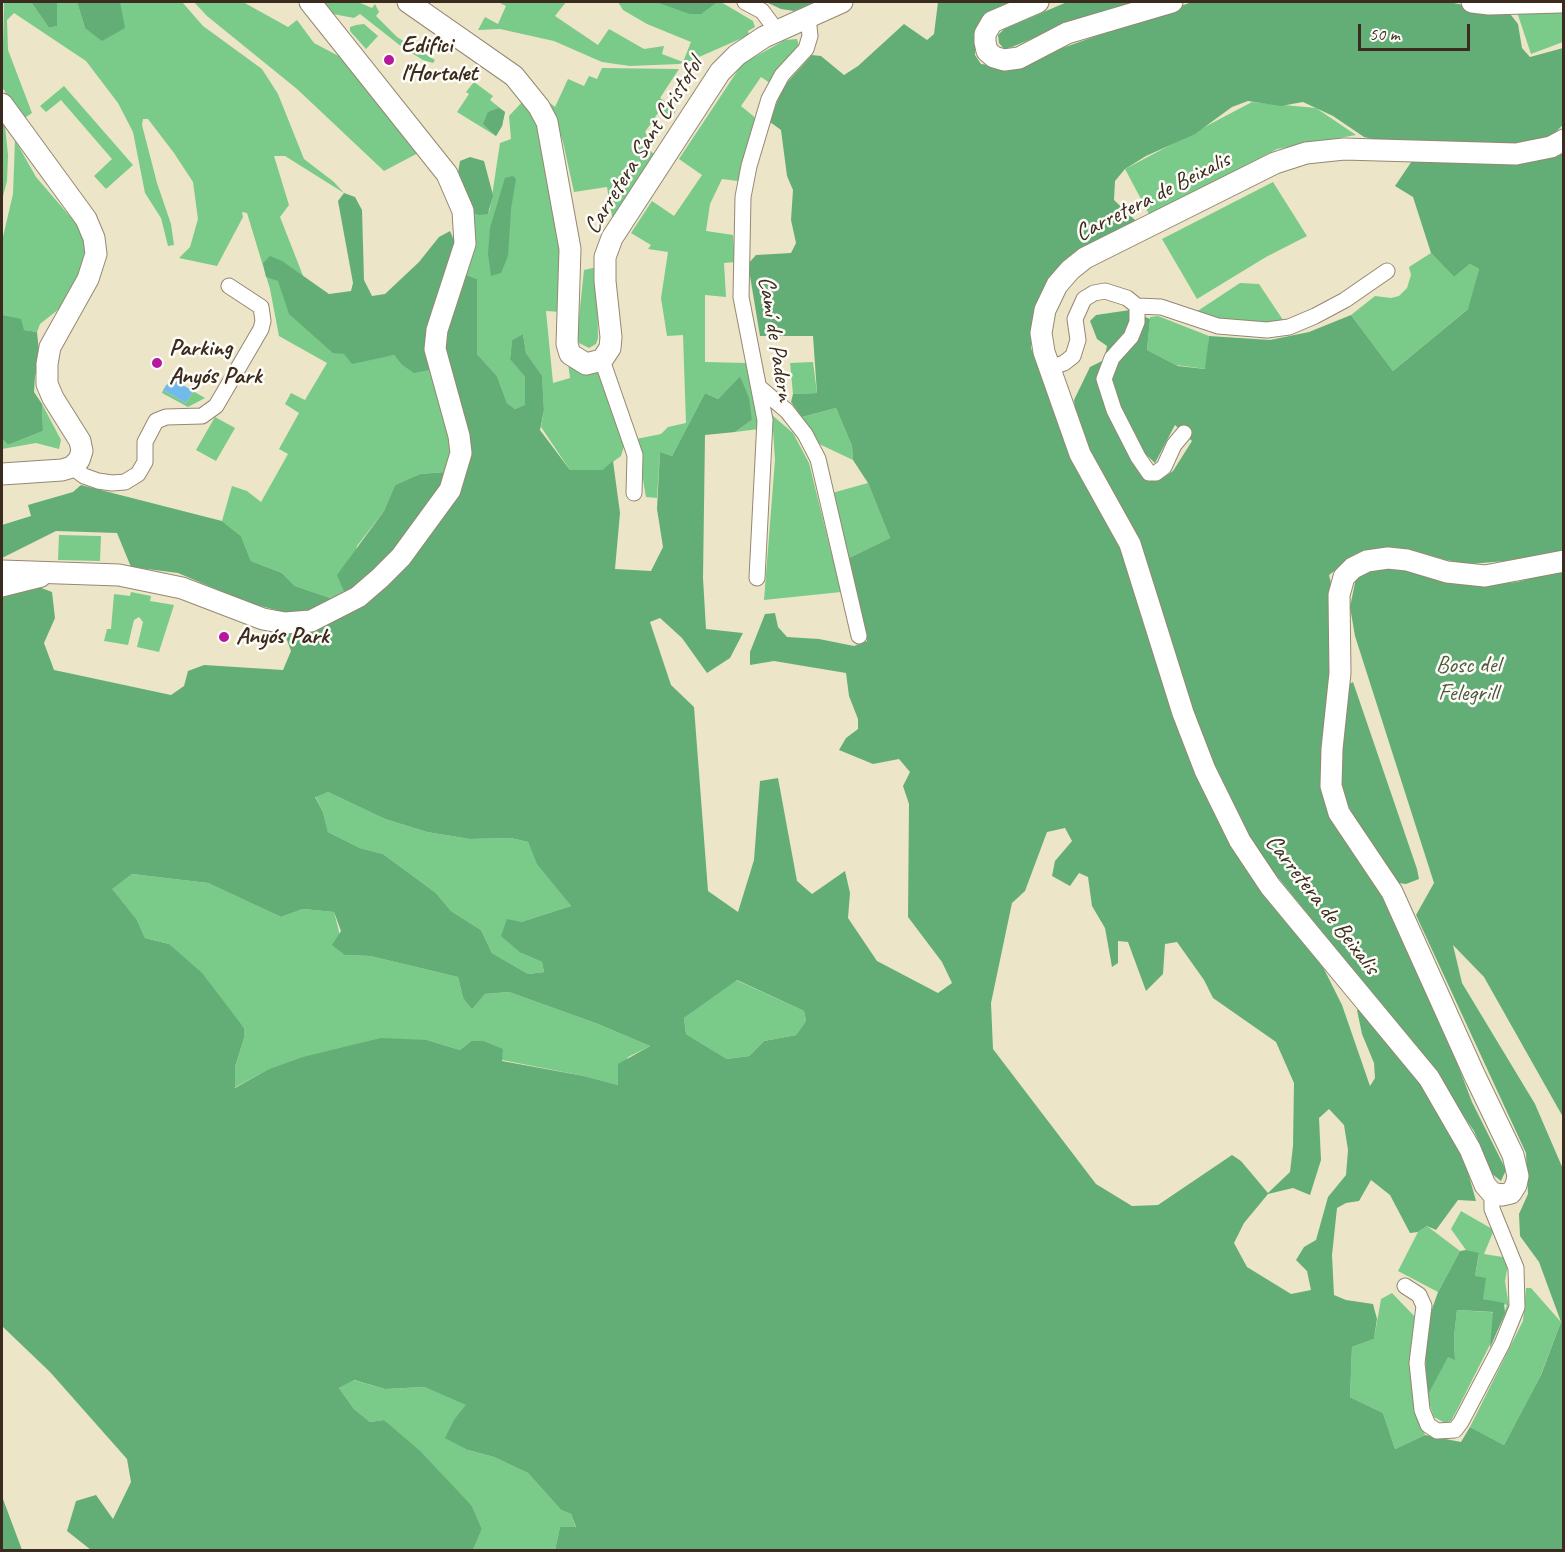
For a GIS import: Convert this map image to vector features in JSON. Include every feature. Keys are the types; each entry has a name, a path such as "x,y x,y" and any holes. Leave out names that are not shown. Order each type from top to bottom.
{"main road":[{"path":"2,571 119,575 182,588 263,619 285,623 311,621 358,597 380,578 401,557 450,490 461,453 459,436 435,350 437,330 465,244 463,211 447,174 310,2"},
{"name":"Carretera Sant Cristofol","path":"408,2 504,68 524,87 547,122 570,249 567,345 570,354 586,364 602,360 610,348 605,257 612,238 720,72 737,55 777,31 842,2"},
{"path":"1038,2 992,22 985,34 987,51 994,57 1004,60 1019,58 1067,33 1172,2"},
{"path":"1472,2 1489,4 1560,2"},
{"path":"2,105 81,213 94,238 96,254 93,268 50,347 47,364 47,384 53,398 80,441 79,460 72,467 2,474"},
{"name":"Carretera de Beixalis","path":"1563,140 1551,147 1516,154 1344,149 1306,153 1275,163 1085,258 1057,285 1041,322 1044,352 1087,469 1130,544 1204,770 1240,841 1270,886 1429,1078 1470,1149 1485,1185 1492,1193 1502,1195 1511,1193 1516,1185 1518,1176 1513,1155 1392,892 1339,813 1330,786 1340,673 1340,595 1344,577 1353,568 1367,561 1388,558 1407,560 1447,572 1485,576 1563,561"}],"street":[{"path":"745,2 762,11 777,31"},
{"name":"Camí de Padern","path":"757,578 765,420 741,297 743,197 749,166 769,99 782,75 806,48 810,36 808,17"},
{"path":"1050,368 1064,363 1073,356 1078,340 1075,318 1078,308 1084,299 1094,293 1105,291 1127,298 1137,306 1161,307 1218,326 1247,329 1278,328 1289,327 1325,311 1386,271"},
{"path":"72,467 84,476 98,481 125,482 138,474 145,462 145,442 156,421 166,417 202,416 216,406 261,329 263,321 261,307 229,286"},
{"path":"1137,306 1137,322 1131,337 1117,351 1107,368 1104,379 1111,402 1138,457 1149,473 1156,473 1164,467 1174,445 1184,433"},
{"path":"602,360 635,455 634,493"},
{"path":"760,388 787,411 806,434 818,459 859,636"},
{"path":"2,589 42,579 47,572"},
{"path":"1405,1286 1419,1295 1424,1306 1417,1363 1422,1410 1428,1425 1437,1431 1455,1430 1507,1334 1517,1307 1516,1268 1492,1209 1492,1193"}],"green space":[{"path":"4,2 31,2 49,28 57,26 57,2 77,2 85,28 120,2 182,2 203,26 262,69 278,94 304,159 334,182 344,193 285,156 274,156 289,205 280,217 307,286 375,358 394,355 401,364 429,369 450,424 451,452 445,472 420,474 395,485 384,511 357,546 344,591 333,599 295,586 282,573 251,561 241,536 222,521 232,486 247,491 261,502 288,454 279,449 299,413 285,404 291,393 305,400 327,363 279,336 270,289 247,213 242,212 243,217 217,266 179,258 190,247 198,219 193,182 174,153 148,119 143,119 142,125 157,183 171,224 174,245 168,246 161,218 145,193 133,132 118,103 86,61 14,13 7,20 8,50 32,113 23,119 2,87"},
{"path":"31,2 57,2 57,26 49,28"},
{"path":"77,2 120,2 125,28 102,41 85,28"},
{"path":"194,2 243,2 288,27 297,20 314,43 350,62 420,152 384,171 297,89 207,16"},
{"path":"324,2 358,2 372,8 375,4 379,12 376,16 397,37 435,60 433,63 423,60 402,47 360,14 354,18 333,14"},
{"path":"498,2 566,2 555,16 598,45 609,29 644,49 664,46 662,54 683,62 691,42 647,24 623,10 618,2 721,2 753,21 755,27 748,31 749,35 690,61 679,64 630,66 602,62 554,41 500,29 478,30 485,17 498,24 506,6"},
{"path":"656,2 716,3 701,14 690,14"},
{"path":"766,2 815,2 794,11 781,9"},
{"name":"Bosc del Felegrill","path":"938,2 1011,2 991,12 976,36 975,55 981,64 998,66 1054,51 1192,2 1449,2 1511,15 1518,24 1522,48 1530,57 1563,48 1563,125 1549,138 1527,145 1377,140 1364,137 1333,116 1303,102 1281,106 1248,101 1232,107 1195,134 1146,156 1125,169 1115,181 1114,200 1136,221 1060,267 1045,284 1034,314 1031,348 1073,451 1081,479 1104,514 1119,545 1208,793 1320,961 1342,1005 1370,1086 1375,1078 1374,1063 1362,1034 1357,1010 1363,1009 1433,1099 1462,1151 1476,1201 1458,1200 1436,1230 1427,1226 1418,1232 1410,1233 1390,1195 1371,1180 1359,1201 1346,1203 1337,1208 1332,1255 1334,1295 1346,1300 1373,1304 1377,1319 1374,1339 1352,1347 1350,1397 1383,1413 1395,1449 1425,1435 1461,1442 1470,1427 1504,1445 1541,1375 1561,1322 1539,1262 1520,1236 1519,1214 1528,1194 1526,1153 1416,915 1434,883 1355,636 1350,607 1356,578 1362,571 1395,567 1478,585 1517,582 1563,570 1563,1117 1484,977 1453,945 1462,983 1535,1104 1563,1169 1563,1550 555,1550 560,1527 576,1527 571,1514 561,1510 528,1473 494,1457 468,1450 445,1438 455,1418 466,1405 424,1387 385,1389 354,1380 339,1388 354,1409 370,1422 384,1420 420,1451 472,1506 482,1529 473,1550 91,1550 67,1531 76,1501 96,1495 113,1519 131,1482 127,1459 50,1372 2,1326 2,579 18,579 52,592 55,618 44,643 54,670 171,695 184,686 188,671 204,665 283,670 291,651 276,610 249,603 178,573 131,567 117,533 56,531 2,558 2,525 31,516 28,505 73,492 81,485 222,521 241,536 251,561 282,573 295,586 333,599 344,591 337,575 384,511 395,485 420,474 445,472 451,452 450,424 429,370 414,373 401,364 394,355 352,364 344,354 333,353 289,314 278,281 266,277 263,263 270,256 282,261 329,294 351,291 353,283 338,201 344,193 355,197 362,210 364,280 372,296 385,294 419,262 439,237 450,231 453,238 472,235 464,274 477,279 477,354 497,376 507,403 515,409 525,405 525,377 510,359 512,340 523,334 526,353 542,376 544,410 540,430 570,470 602,470 613,461 620,513 615,569 651,571 663,547 657,509 660,452 672,456 705,393 718,399 740,376 749,398 752,420 735,432 705,435 703,578 706,629 743,633 730,658 707,673 682,638 660,618 650,622 671,685 694,707 708,891 738,912 754,860 760,781 778,778 797,881 812,894 845,871 850,893 848,918 877,961 938,993 952,983 942,962 908,917 909,804 903,786 910,772 899,759 873,764 839,750 846,738 858,729 858,719 849,696 846,673 774,661 750,665 750,652 765,614 775,613 778,627 787,637 819,639 854,646 867,641 847,559 890,538 868,483 853,460 852,446 836,408 802,417 791,402 793,394 817,393 813,336 760,336 748,264 756,255 791,253 796,243 791,220 793,190 787,176 781,130 770,122 782,88 812,55 821,56 844,75 858,66 904,24 927,40 934,34","holes":["328,792 385,819 427,832 470,839 511,838 528,842 537,864 571,906 521,922 507,919 501,936 521,953 542,962 544,972 528,974 492,953 481,930 451,911 436,893 383,854 360,848 328,832 323,812 315,797","1065,828 1072,841 1055,861 1052,876 1070,886 1079,873 1088,877 1092,906 1105,928 1112,967 1118,963 1118,941 1128,942 1146,991 1163,974 1165,944 1177,942 1204,980 1213,998 1276,1042 1294,1083 1293,1146 1290,1172 1268,1193 1241,1161 1232,1155 1158,1205 1132,1206 1096,1184 993,1049 991,1003 1012,903 1025,891 1047,832","132,874 208,883 281,917 303,909 334,912 341,931 332,945 345,955 370,956 458,977 463,998 472,1009 485,994 509,992 598,1024 650,1046 618,1064 618,1085 584,1076 502,1061 503,1049 483,1041 471,1041 460,1050 427,1040 381,1038 303,1057 267,1070 235,1088 235,1067 244,1038 244,1028 202,973 169,944 145,938 137,920 112,889","737,980 804,1011 806,1021 796,1035 764,1041 749,1056 727,1059 686,1034 684,1018","1329,1109 1344,1125 1348,1150 1346,1175 1328,1197 1316,1240 1304,1247 1296,1260 1307,1271 1311,1290 1291,1294 1247,1267 1234,1243 1244,1223 1268,1194 1293,1188 1310,1195 1321,1160 1319,1118"]},
{"path":"1067,2 1141,2 1077,20 1012,47 1004,49 999,43 998,35 1004,29"},
{"path":"1563,8 1563,42 1531,54 1517,12"},
{"path":"364,24 378,36 366,49 350,31 350,27"},
{"path":"797,39 799,46 770,83 761,77 741,106 758,120 738,181 722,179 710,204 706,231 733,235 735,262 724,263 726,297 705,295 705,362 748,363 759,429 735,432 752,420 740,376 718,399 705,393 672,456 660,452 657,498 646,497 636,439 661,434 668,427 686,423 683,335 667,336 661,298 668,252 648,249 651,245 631,233 652,201 674,216 702,175 679,159 742,64 785,40"},
{"path":"602,68 679,69 660,98 677,109 670,120 658,113 645,132 648,135 641,145 656,155 613,222 607,187 574,192 563,142 550,103 555,107 568,79 584,86 589,76 597,79"},
{"path":"474,82 493,96 490,100 505,112 502,126 496,136 457,112 469,94 466,92"},
{"path":"64,86 133,165 106,189 94,176 112,159 61,100 46,112 40,106"},
{"path":"524,100 534,112 539,132 562,259 561,312 546,311 553,383 570,378 568,363 597,370 602,376 624,446 621,456 602,470 570,470 541,427 544,410 542,377 526,353 523,334 512,340 510,358 525,377 526,405 515,409 507,403 497,376 477,354 477,279 464,274 473,213 488,214 500,143 511,139 509,116"},
{"path":"1252,102 1316,108 1356,135 1277,149 1150,216 1125,169"},
{"path":"499,108 505,112 502,126 496,136 483,124 488,112"},
{"path":"2,121 5,126 8,155 7,181 2,200"},
{"path":"15,140 36,177 86,235 88,259 59,309 40,324 37,332 24,330 14,319 2,315 2,241 13,194"},
{"path":"1563,146 1563,552 1517,560 1470,564 1415,551 1382,548 1360,552 1329,575 1333,592 1334,633 1323,774 1431,994 1472,1102 1506,1170 1501,1181 1492,1174 1474,1131 1452,1099 1362,981 1259,854 1231,810 1095,469 1076,417 1074,400 1090,367 1104,360 1107,346 1097,339 1090,321 1096,315 1130,310 1150,319 1147,350 1178,366 1205,369 1209,336 1270,340 1309,332 1351,315 1393,371 1468,309 1479,269 1470,264 1454,277 1431,253 1413,197 1395,186 1414,158","holes":["1175,425 1192,441 1173,471 1163,478 1151,478 1136,445 1155,463"]},
{"path":"470,157 484,161 493,195 488,214 473,213 458,173 460,161"},
{"path":"513,176 516,179 511,209 508,256 501,273 491,276 488,254 490,228 505,178"},
{"path":"1273,182 1307,236 1266,257 1197,299 1162,239"},
{"path":"1431,253 1454,277 1470,264 1479,269 1469,308 1393,371 1351,315 1375,296 1391,298 1399,296 1407,288 1411,275 1409,267"},
{"path":"597,267 598,338 596,344 589,348 579,343 577,337 584,270"},
{"path":"1240,283 1259,284 1283,320 1262,324 1219,319 1196,312"},
{"path":"2,315 21,319 24,330 37,332 40,362 35,376 34,392 42,404 43,431 8,445 2,439"},
{"path":"1158,316 1209,336 1206,369 1176,365 1147,350 1150,317"},
{"path":"813,362 817,393 793,394 790,363"},
{"path":"163,390 186,403 193,391 205,398 188,407 162,393"},
{"path":"42,404 61,440 59,449 36,443 2,449 2,439 8,445 43,431"},
{"path":"836,408 852,446 853,460 817,443 802,417"},
{"path":"772,415 793,433 809,463 841,592 764,600 775,460"},
{"path":"215,417 235,428 216,461 196,450"},
{"path":"868,483 890,538 847,559 832,493"},
{"path":"59,535 101,536 100,561 58,560"},
{"path":"131,592 151,596 150,601 174,605 159,652 137,647 143,622 139,617 134,620 128,645 104,641 107,629 111,629 114,594 130,596"},
{"path":"1353,682 1417,869 1419,879 1406,884 1398,883 1390,875 1347,804 1339,776 1349,684"},
{"path":"328,792 385,819 427,832 470,839 511,838 528,842 538,864 571,906 521,922 521,953 542,962 544,972 528,974 492,953 481,930 451,911 436,893 383,854 360,848 328,832 323,812 315,796"},
{"path":"132,874 208,883 281,917 303,909 334,912 345,955 370,956 458,977 463,998 472,1008 485,994 509,992 598,1024 650,1046 628,1057 618,1085 502,1060 471,1041 460,1050 427,1040 267,1070 234,1088 235,1067 244,1038 244,1028 169,944 145,938 137,920 111,889"},
{"path":"736,980 804,1011 806,1021 796,1035 764,1041 749,1056 727,1059 686,1034 684,1018"},
{"path":"1461,1211 1494,1230 1484,1254 1509,1258 1505,1281 1509,1307 1451,1421 1445,1423 1434,1417 1427,1397 1448,1356 1455,1359 1454,1337 1457,1310 1504,1313 1507,1305 1483,1299 1475,1276 1479,1254 1466,1250 1451,1229"},
{"path":"1427,1226 1460,1251 1438,1292 1398,1271 1418,1232"},
{"path":"1460,1251 1479,1253 1475,1276 1486,1278 1483,1299 1504,1303 1505,1313 1490,1348 1493,1312 1457,1310 1454,1337 1455,1360 1448,1357 1427,1397 1425,1345 1431,1312 1438,1292"},
{"path":"1526,1288 1531,1288 1561,1322 1540,1377 1504,1445 1470,1427 1523,1321"},
{"path":"1392,1293 1418,1320 1412,1347 1412,1395 1425,1435 1395,1449 1383,1413 1350,1397 1352,1347 1374,1339 1381,1299"},
{"path":"353,1380 385,1389 424,1387 467,1405 455,1418 468,1450 494,1457 528,1473 561,1510 571,1514 576,1528 560,1527 555,1550 473,1550 482,1529 472,1506 384,1420 370,1422 354,1409 339,1388"},
{"path":"2,1497 3,1499 22,1550 2,1550"}],"water":[{"path":"171,378 193,391 186,403 163,390"}],"place":[{"name":"Edifici l'Hortalet","path":"389,60"},
{"name":"Parking Anyós Park","path":"157,363"},
{"name":"Anyós Park","path":"224,637"}]}
